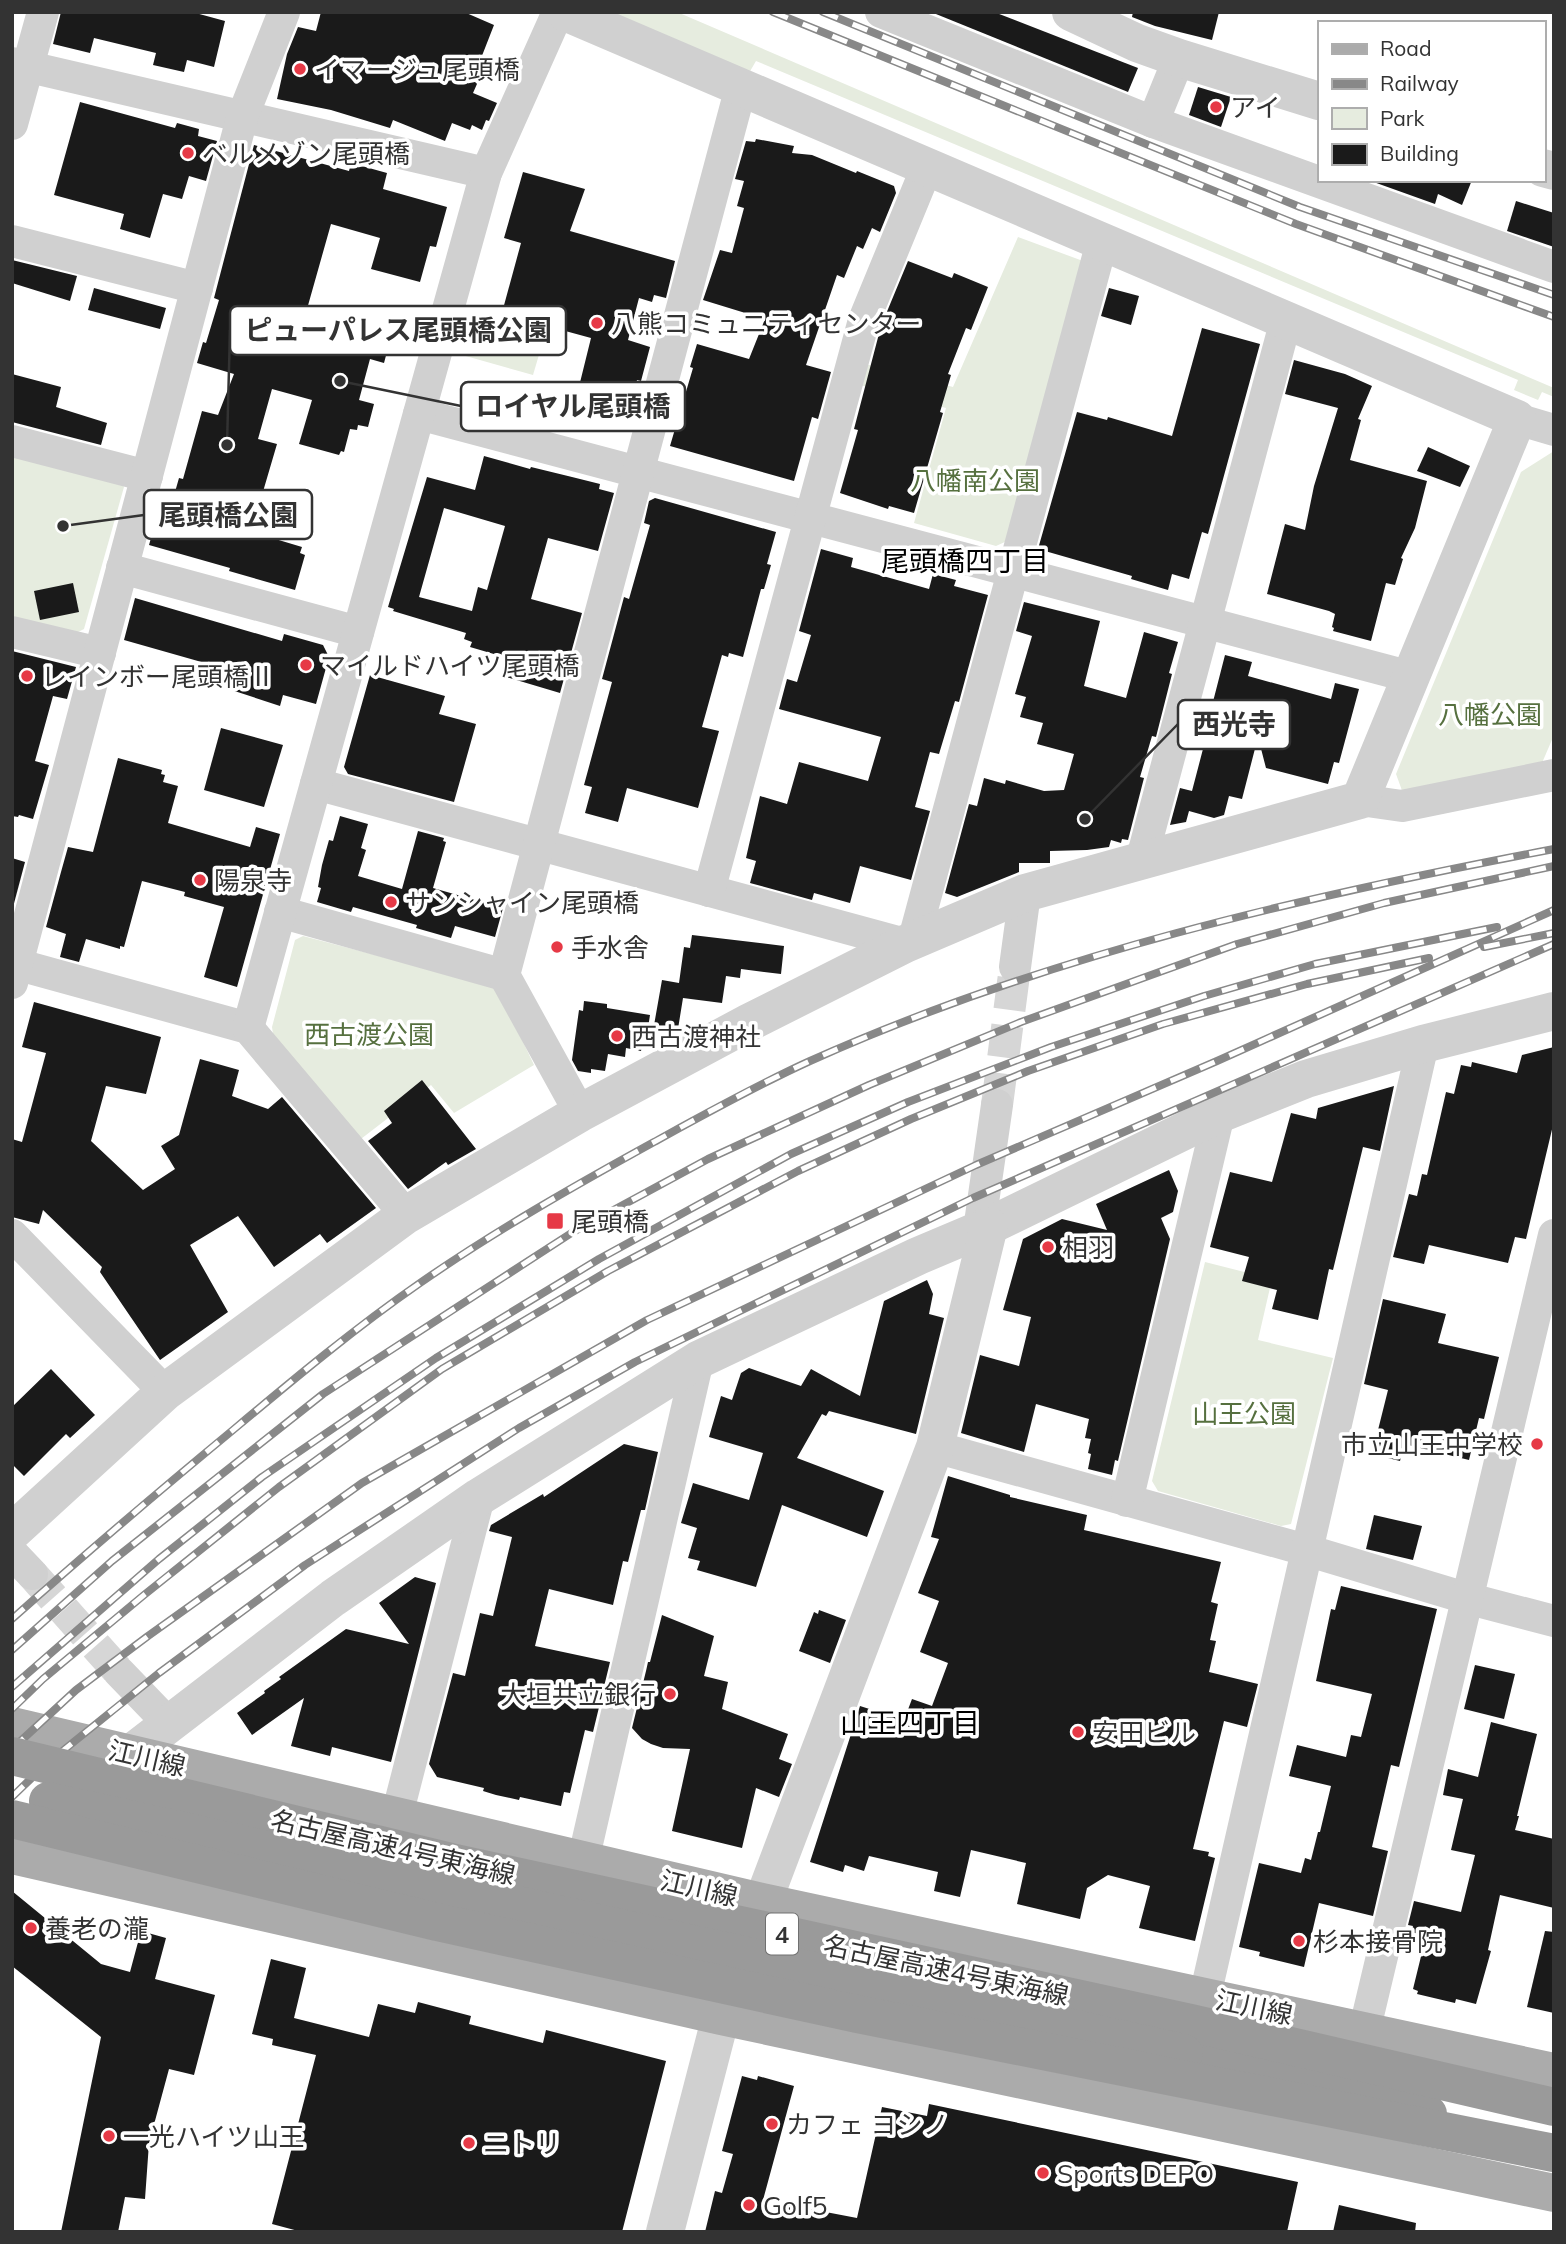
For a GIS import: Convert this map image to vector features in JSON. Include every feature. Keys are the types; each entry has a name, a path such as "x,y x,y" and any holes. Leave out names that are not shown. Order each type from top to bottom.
{"highway":[{"name":"名古屋高速4号東海線","path":"12,1756 451,1862 1204,2026 1554,2107"},
{"path":"12,1793 1369,2095 1554,2154"},
{"name":"4","path":"12,1819 451,1925 857,2014 1554,2154"}],"main road":[{"name":"江川線","path":"12,1726 762,1902 1554,2072"},
{"path":"12,1855 720,2016 1554,2193"}],"street":[{"path":"12,124 20,65 43,12"},
{"path":"285,12 242,118 14,970 248,1028 405,1215"},
{"path":"248,1028 486,173 558,12"},
{"path":"565,12 1517,419 1554,430"},
{"path":"881,12 1153,122 1318,182"},
{"path":"1071,12 1137,43 1318,101"},
{"path":"1153,122 1179,58"},
{"path":"20,65 486,173"},
{"path":"580,1113 504,975 741,88"},
{"path":"709,891 864,320 927,167"},
{"path":"1319,182 1554,267"},
{"path":"12,241 197,288"},
{"path":"909,941 1014,571 1102,242"},
{"path":"1141,862 1286,320"},
{"path":"419,414 1411,677"},
{"path":"1360,800 1517,419"},
{"path":"12,441 147,476"},
{"path":"122,568 358,632"},
{"path":"12,632 100,653"},
{"path":"12,1532 165,1392 405,1215 580,1113 909,941 1025,893 1360,800 1402,806 1552,772"},
{"path":"316,784 709,891 909,941"},
{"path":"1015,967 1025,893"},
{"path":"280,912 504,975"},
{"path":"130,1754 333,1598 479,1497 698,1360 918,1256 984,1228 1219,1114 1306,1079 1423,1044 1554,1011"},
{"path":"1205,1996 1423,1044"},
{"path":"665,2232 720,2016 935,1447 984,1228 997,1105"},
{"path":"1127,1501 1219,1114"},
{"path":"12,1235 165,1392"},
{"path":"1364,2032 1554,1235"},
{"path":"583,1861 698,1360"},
{"path":"935,1447 1554,1621"},
{"path":"397,1815 479,1497"},
{"path":"120,1672 169,1724"}],"green space":[{"path":"606,12 677,12 1554,388 1554,397 1542,392 1538,400 1514,390 1518,380 756,61 749,73"},
{"name":"八幡南公園","path":"1018,237 1083,261 1007,541 996,546 914,523 946,408 860,385 865,364 953,387"},
{"path":"462,326 541,348 533,375 455,353"},
{"name":"八幡公園","path":"1554,451 1554,735 1539,770 1404,796 1396,774 1521,472"},
{"path":"12,453 120,479 124,487 84,629 76,633 12,617"},
{"name":"西古渡公園","path":"303,936 497,987 534,1065 454,1113 431,1085 357,1142 274,1041 272,1027 295,940"},
{"name":"山王公園","path":"1205,1262 1272,1279 1258,1340 1333,1358 1291,1524 1281,1526 1158,1491 1152,1481"}],"building":[{"path":"61,12 192,12 225,21 214,67 187,60 184,72 153,65 156,53 94,38 90,53 53,44"},
{"path":"321,12 464,12 494,25 478,66 484,68 473,93 497,103 489,121 486,120 482,130 472,125 470,130 452,123 445,141 393,120 390,128 331,110 277,99 287,54 298,27 316,31"},
{"path":"931,12 994,12 1138,68 1128,92"},
{"path":"1133,12 1219,12 1212,40 1155,26 1132,17"},
{"path":"1198,87 1231,97 1221,127 1189,115"},
{"path":"80,102 175,128 177,123 199,129 198,136 217,141 206,181 189,176 182,199 163,194 150,238 120,229 124,214 54,195"},
{"path":"756,139 794,146 792,153 812,155 856,173 857,171 894,186 896,193 880,232 872,228 863,249 857,246 844,278 837,275 806,365 831,372 818,419 812,417 794,481 670,446 693,368 690,367 697,344 749,359 765,319 703,300 720,250 732,253 744,208 737,206 744,181 735,179 746,141 755,142"},
{"path":"254,145 349,171 351,163 387,173 383,189 447,207 436,247 430,246 420,282 371,269 380,238 331,224 307,309 392,333 384,363 370,359 359,400 374,404 368,427 358,425 357,430 350,429 344,452 341,451 339,455 299,444 312,400 272,389 258,439 277,444 262,495 273,498 262,535 302,547 300,553 305,555 295,590 149,545 159,510 169,513 179,478 183,479 202,411 218,415 234,374 197,363 219,300 214,298"},
{"path":"523,172 585,189 570,231 675,261 666,298 654,295 652,302 639,298 628,340 650,347 641,381 637,380 635,389 611,382 597,431 570,423 591,338 547,326 541,345 486,330 493,306 503,309 521,243 504,238"},
{"path":"1374,182 1471,182 1462,205 1438,194 1435,204"},
{"path":"1516,201 1554,213 1554,247 1507,231"},
{"path":"12,260 77,276 70,301 12,283"},
{"path":"908,261 952,278 954,273 988,287 971,330 966,328 948,374 951,375 940,412 943,413 914,513 889,506 888,509 840,493 858,430 854,429 881,326"},
{"path":"94,288 166,308 160,329 88,310"},
{"path":"1109,288 1139,296 1131,325 1101,316"},
{"path":"1202,328 1260,344 1208,534 1202,532 1189,579 1172,574 1168,590 1131,579 1132,576 1038,549 1077,412 1107,420 1108,417 1172,436"},
{"path":"1294,360 1345,374 1372,386 1358,419 1361,420 1350,460 1427,481 1415,528 1401,558 1403,559 1395,585 1386,583 1371,641 1333,631 1335,614 1329,611 1267,594 1285,524 1305,530 1314,486 1338,408 1285,394"},
{"path":"12,374 61,387 56,407 107,423 101,445 12,422"},
{"path":"1428,447 1470,466 1460,487 1417,471"},
{"path":"484,456 600,484 599,489 614,493 598,551 548,538 531,599 582,613 560,693 506,677 511,659 470,647 472,642 464,639 466,633 393,611 394,609 388,607 427,477 475,490","holes":["444,508 505,526 487,590 478,587 472,611 419,597"]},
{"path":"655,498 776,532 767,564 771,565 764,589 761,589 743,657 729,653 728,657 722,655 702,727 719,731 698,808 627,788 618,822 585,813 592,787 584,785 612,682 602,679 624,597 629,599 650,525 644,523 649,501"},
{"path":"821,549 853,558 851,567 929,589 933,574 956,580 954,586 988,595 959,702 955,701 939,754 930,752 915,807 930,811 911,880 860,866 850,903 814,893 812,900 750,883 756,861 746,858 760,796 787,804 799,762 868,781 881,737 779,709 787,679 797,682 811,635 799,631"},
{"path":"73,583 79,612 40,620 34,591"},
{"path":"135,598 282,641 284,634 323,645 329,657 316,704 283,695 280,706 213,684 219,667 124,640"},
{"path":"1024,602 1100,621 1084,686 1126,698 1144,632 1178,642 1169,673 1172,674 1156,737 1152,736 1140,777 1144,778 1128,840 1122,839 1121,843 1111,840 1109,847 1050,851 1050,863 1019,863 1019,872 957,897 945,893 969,804 977,806 984,778 1005,784 1006,780 1044,791 1064,790 1074,754 1037,744 1043,723 1020,717 1026,697 1015,694 1032,636 1016,631"},
{"path":"12,651 76,667 67,699 53,696 35,761 49,765 33,819 12,816"},
{"path":"1225,655 1252,662 1248,676 1331,699 1335,683 1359,689 1339,763 1334,762 1328,784 1266,768 1258,737 1242,799 1229,796 1224,815 1214,818 1189,811 1186,822 1170,825 1180,788 1192,791 1203,749 1191,746 1196,726 1206,729"},
{"path":"370,675 445,696 439,714 476,724 454,802 348,774 344,767"},
{"path":"221,728 283,745 264,807 204,790"},
{"path":"118,758 162,770 161,774 165,775 163,782 178,786 168,823 250,847 256,827 280,834 237,987 204,977 224,907 184,896 185,892 142,881 124,947 120,946 120,949 86,939 79,962 60,957 66,934 46,927 68,847 93,852"},
{"path":"340,816 368,824 361,848 366,850 358,876 402,889 418,831 444,838 443,841 446,842 433,888 503,908 495,937 455,926 451,938 416,928 417,925 353,907 351,912 317,902 322,865"},
{"path":"12,858 25,862 12,911"},
{"path":"692,935 784,946 781,974 741,969 740,978 726,976 722,1003 683,998 677,1035 653,1031 662,980 679,983 684,947 690,948"},
{"path":"584,1001 650,1015 645,1047 642,1046 641,1051 626,1048 625,1057 608,1054 605,1071 578,1071 572,1060 579,1010 583,1011"},
{"path":"34,1002 161,1037 146,1094 106,1086 91,1141 143,1190 175,1169 161,1146 179,1135 200,1059 239,1070 232,1096 268,1109 282,1097 376,1208 327,1243 320,1234 274,1267 238,1216 190,1245 228,1312 160,1360 100,1272 102,1267 43,1210 39,1224 12,1217 12,1139 22,1142 46,1053 22,1047"},
{"path":"1554,1047 1554,1121 1526,1239 1515,1237 1508,1263 1429,1245 1424,1264 1393,1257 1409,1194 1417,1196 1422,1174 1427,1175 1446,1092 1454,1094 1461,1065 1471,1067 1472,1062 1517,1073 1522,1055"},
{"path":"422,1080 476,1149 448,1165 446,1162 408,1189 368,1141 392,1123 384,1111"},
{"path":"1394,1086 1380,1151 1363,1147 1333,1270 1329,1269 1318,1320 1272,1309 1277,1290 1242,1281 1249,1257 1210,1247 1230,1172 1272,1182 1291,1113 1316,1119 1318,1108"},
{"path":"1169,1170 1178,1191 1173,1212 1161,1218 1170,1239 1118,1461 1115,1460 1112,1475 1088,1469 1091,1439 1085,1438 1089,1419 1036,1404 1024,1452 961,1433 980,1355 1019,1366 1031,1317 1003,1310 1023,1239 1062,1219 1107,1230 1096,1204"},
{"path":"927,1280 933,1294 929,1314 944,1318 916,1434 829,1411 826,1416 822,1414 797,1458 884,1491 867,1537 782,1505 756,1587 697,1570 700,1561 688,1558 697,1528 681,1523 693,1483 749,1500 763,1453 709,1437 721,1396 732,1400 741,1373 749,1368 801,1386 811,1369 860,1396 884,1301"},
{"path":"1383,1299 1446,1314 1438,1343 1499,1357 1484,1419 1479,1418 1469,1460 1404,1444 1400,1461 1372,1454 1388,1390 1364,1384"},
{"path":"51,1369 95,1415 70,1438 66,1434 24,1476 12,1464 12,1407"},
{"path":"624,1444 658,1452 645,1510 641,1510 628,1562 623,1561 613,1605 549,1589 535,1646 610,1662 593,1732 585,1730 570,1793 564,1792 561,1806 496,1795 483,1791 484,1788 437,1777 429,1764 453,1673 465,1676 480,1613 493,1616 512,1537 489,1531 491,1525 543,1494 544,1497"},
{"path":"948,1476 1010,1497 1087,1515 1084,1530 1221,1562 1211,1602 1218,1604 1210,1640 1216,1641 1209,1672 1258,1684 1247,1727 1224,1721 1193,1849 1209,1852 1208,1856 1215,1858 1195,1941 1139,1928 1150,1886 1108,1875 1087,1888 1080,1919 1017,1904 1026,1863 971,1850 960,1897 934,1891 938,1872 869,1856 864,1871 845,1865 843,1872 810,1862 860,1706 904,1720 912,1699 932,1706 948,1663 920,1652 939,1601 918,1593 939,1539 931,1537"},
{"path":"1374,1515 1422,1526 1413,1560 1366,1549"},
{"path":"415,1577 436,1583 391,1762 332,1747 330,1756 291,1746 304,1698 252,1735 237,1713 265,1693 264,1691 281,1679 279,1677 346,1629 409,1644 379,1603"},
{"path":"1341,1586 1437,1609 1399,1767 1391,1765 1372,1847 1388,1851 1373,1916 1319,1903 1304,1967 1259,1956 1260,1952 1239,1947 1259,1863 1301,1873 1305,1858 1311,1860 1320,1832 1331,1786 1289,1776 1297,1745 1346,1757 1351,1735 1361,1737 1372,1694 1316,1681 1331,1609 1335,1610"},
{"path":"819,1610 846,1620 830,1663 799,1651 814,1612 818,1614"},
{"path":"662,1615 714,1636 704,1676 728,1682 722,1709 788,1734 779,1759 792,1764 779,1797 756,1788 742,1848 672,1831 690,1749 663,1748 651,1744 632,1728"},
{"path":"1475,1665 1515,1674 1504,1719 1464,1709"},
{"path":"1491,1722 1537,1734 1515,1830 1554,1839 1554,1908 1500,1895 1488,1950 1491,1951 1476,2004 1456,1999 1455,2003 1417,1994 1418,1991 1413,1989 1426,1936 1411,1932 1413,1926 1408,1925 1414,1901 1461,1912 1475,1855 1451,1850 1463,1799 1443,1795 1448,1769 1478,1777"},
{"name":"一光ハイツ山王","path":"12,1891 101,1964 130,1972 141,1931 166,1938 155,1979 215,1995 194,2075 169,2069 149,2143 145,2199 125,2197 118,2232 61,2232 101,2037 12,1966"},
{"path":"1545,1931 1554,1932 1554,2013 1527,2007"},
{"name":"ニトリ","path":"271,1959 306,1968 294,2018 369,2037 378,2004 415,2013 418,2002 471,2016 469,2024 543,2043 546,2030 666,2061 622,2232 302,2232 272,2224 316,2055 272,2045 273,2039 252,2034"},
{"name":"Sports DEPO","path":"742,2076 757,2080 758,2076 794,2086 763,2200 857,2218 882,2107 927,2116 929,2104 1298,2182 1287,2232 705,2232 715,2191 722,2193 733,2154 722,2151"},
{"path":"1339,2205 1416,2223 1415,2232 1333,2232"}],"tunnel":[{"path":"997,1105 1015,967"},
{"path":"32,1574 119,1672"}],"railway":[{"path":"773,12 1296,224 1554,317"},
{"path":"823,12 1300,207 1554,295"},
{"path":"12,1619 256,1411 396,1300 477,1245 594,1175 770,1080 899,1023 1082,960 1270,909 1554,849"},
{"path":"12,1650 112,1561 323,1394 573,1232 708,1159 869,1085 1021,1022 1237,944 1384,903 1554,866"},
{"path":"12,1749 76,1690 362,1483 647,1320 976,1165 1217,1061 1554,910"},
{"path":"12,1687 159,1559 262,1477 436,1358 599,1259 791,1154 908,1102 1051,1047 1204,996 1315,964 1497,927"},
{"path":"1484,947 1554,933"},
{"path":"12,1797 44,1766 159,1673 305,1565 519,1428 635,1362 973,1198 1554,944"},
{"path":"12,1709 43,1679 144,1595 279,1487 442,1369 608,1271 798,1171 911,1119 1028,1071 1163,1024 1307,984 1429,958"}],"place":[{"name":"イマージュ尾頭橋","path":"300,69"},
{"name":"アイ","path":"1216,107"},
{"name":"ベルメゾン尾頭橋","path":"188,153"},
{"name":"八熊コミュニティセンター","path":"597,323"},
{"name":"ロイヤル尾頭橋","path":"340,381"},
{"name":"ピューパレス尾頭橋公園","path":"227,445"},
{"name":"尾頭橋公園","path":"63,526"},
{"name":"マイルドハイツ尾頭橋","path":"306,665"},
{"name":"レインボー尾頭橋Ⅱ","path":"27,676"},
{"name":"西光寺","path":"1085,819"},
{"name":"陽泉寺","path":"200,880"},
{"name":"サンシャイン尾頭橋","path":"391,902"},
{"name":"手水舎","path":"557,947"},
{"name":"西古渡神社","path":"617,1036"},
{"name":"尾頭橋","path":"555,1221"},
{"name":"相羽","path":"1048,1247"},
{"name":"市立山王中学校","path":"1537,1444"},
{"name":"大垣共立銀行","path":"670,1694"},
{"name":"安田ビル","path":"1078,1732"},
{"name":"養老の瀧","path":"31,1928"},
{"name":"杉本接骨院","path":"1299,1941"},
{"name":"カフェ ヨシノ","path":"772,2124"},
{"name":"一光ハイツ山王","path":"109,2136"},
{"name":"ニトリ","path":"469,2143"},
{"name":"Sports DEPO","path":"1043,2173"},
{"name":"Golf5","path":"749,2205"}],"district":[{"name":"尾頭橋四丁目","path":"965,560"},
{"name":"山王四丁目","path":"910,1722"}]}
